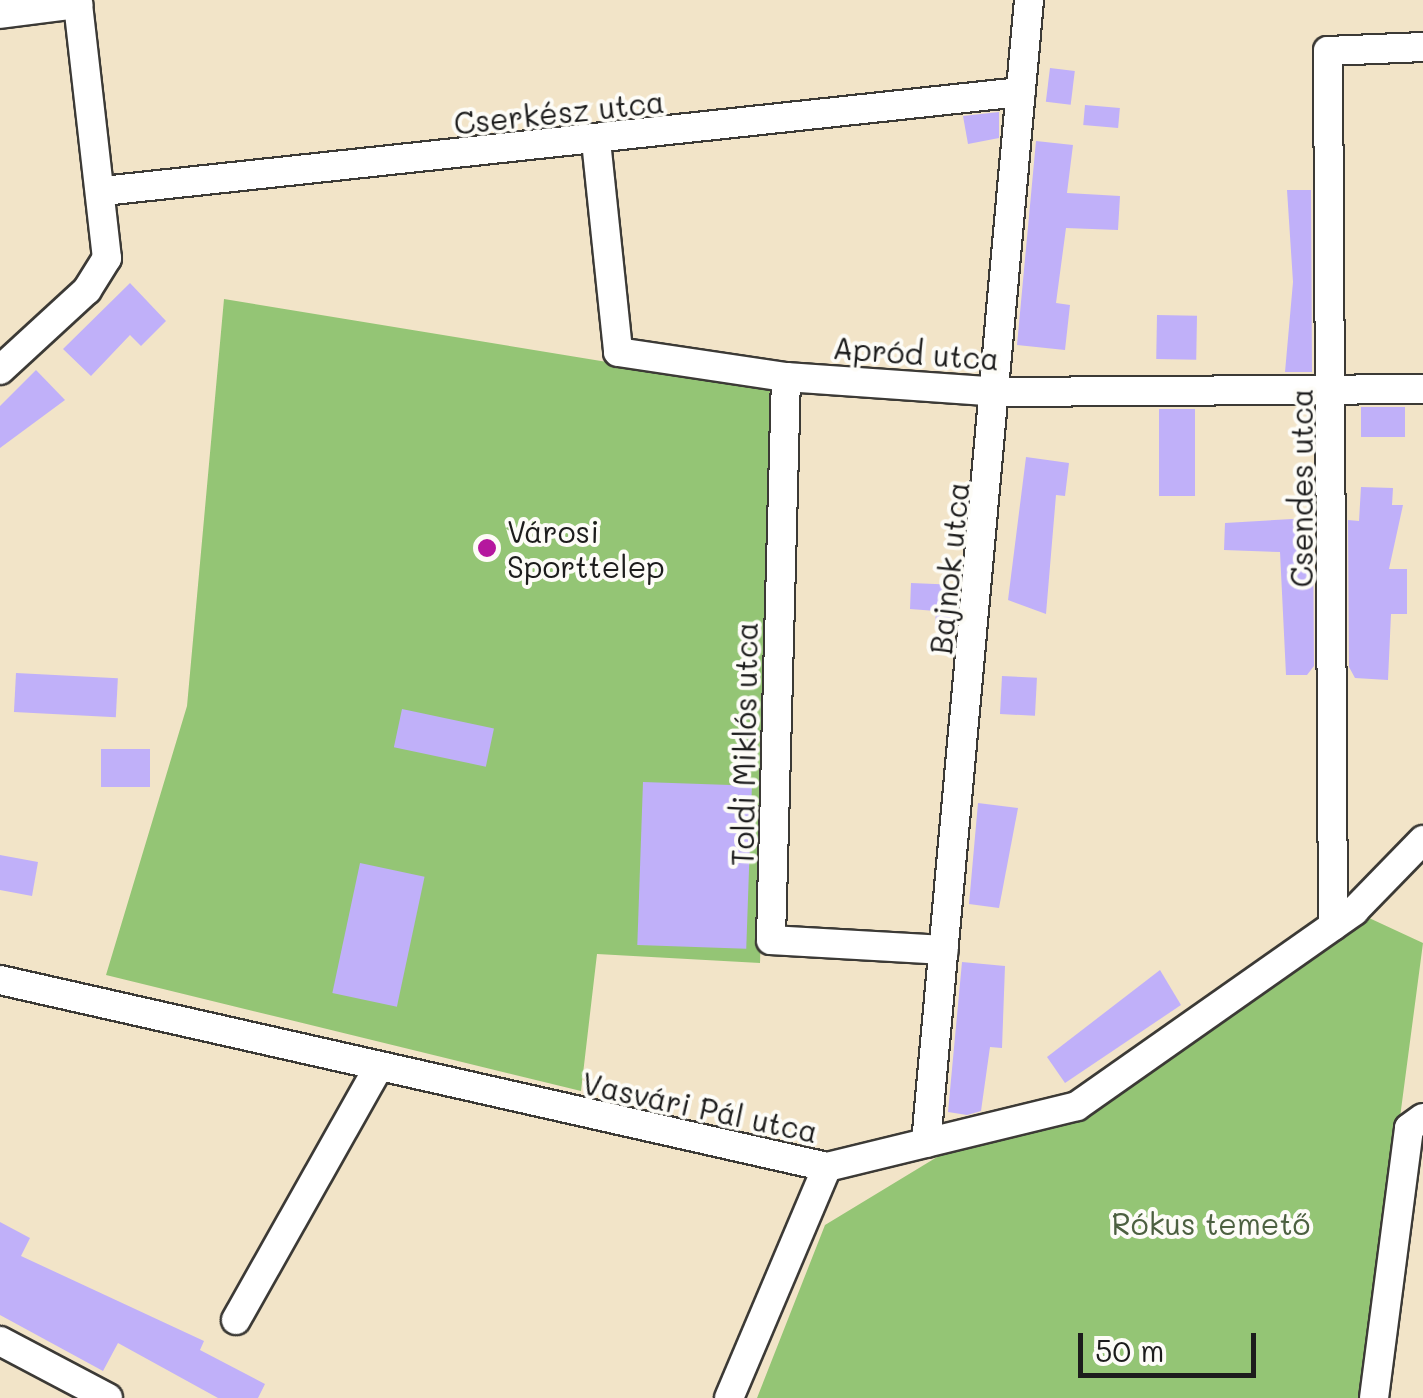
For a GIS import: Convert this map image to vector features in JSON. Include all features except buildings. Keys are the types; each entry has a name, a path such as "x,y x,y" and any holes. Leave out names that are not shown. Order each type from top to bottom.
{"street":[{"name":"Bajnok utca","path":"926,1143 1000,392 1029,0"},
{"path":"0,14 78,4 103,191 107,258 87,290 0,370"},
{"name":"Csendes utca","path":"1334,926 1334,391 1328,51 1423,47"},
{"name":"Cserkész utca","path":"103,191 596,141 1022,92"},
{"name":"Apród utca","path":"596,141 618,352 786,376 1000,392 1423,389"},
{"name":"Toldi Miklós utca","path":"786,376 772,940 944,950"},
{"name":"Vasvári Pál utca","path":"0,980 377,1070 826,1166 1076,1106 1334,926 1423,840"},
{"path":"236,1320 377,1070"},
{"path":"1374,1398 1410,1128 1423,1118"},
{"path":"729,1398 826,1166"},
{"path":"0,1341 108,1398"}],"green space":[{"name":"Városi Sporttelep","path":"224,299 777,390 760,963 597,954 581,1091 106,975 187,706"},
{"name":"Rókus temető","path":"1354,911 1423,943 1363,1398 757,1398 825,1225 980,1131 1077,1106"}],"place":[{"name":"Városi Sporttelep","path":"487,548"}]}
